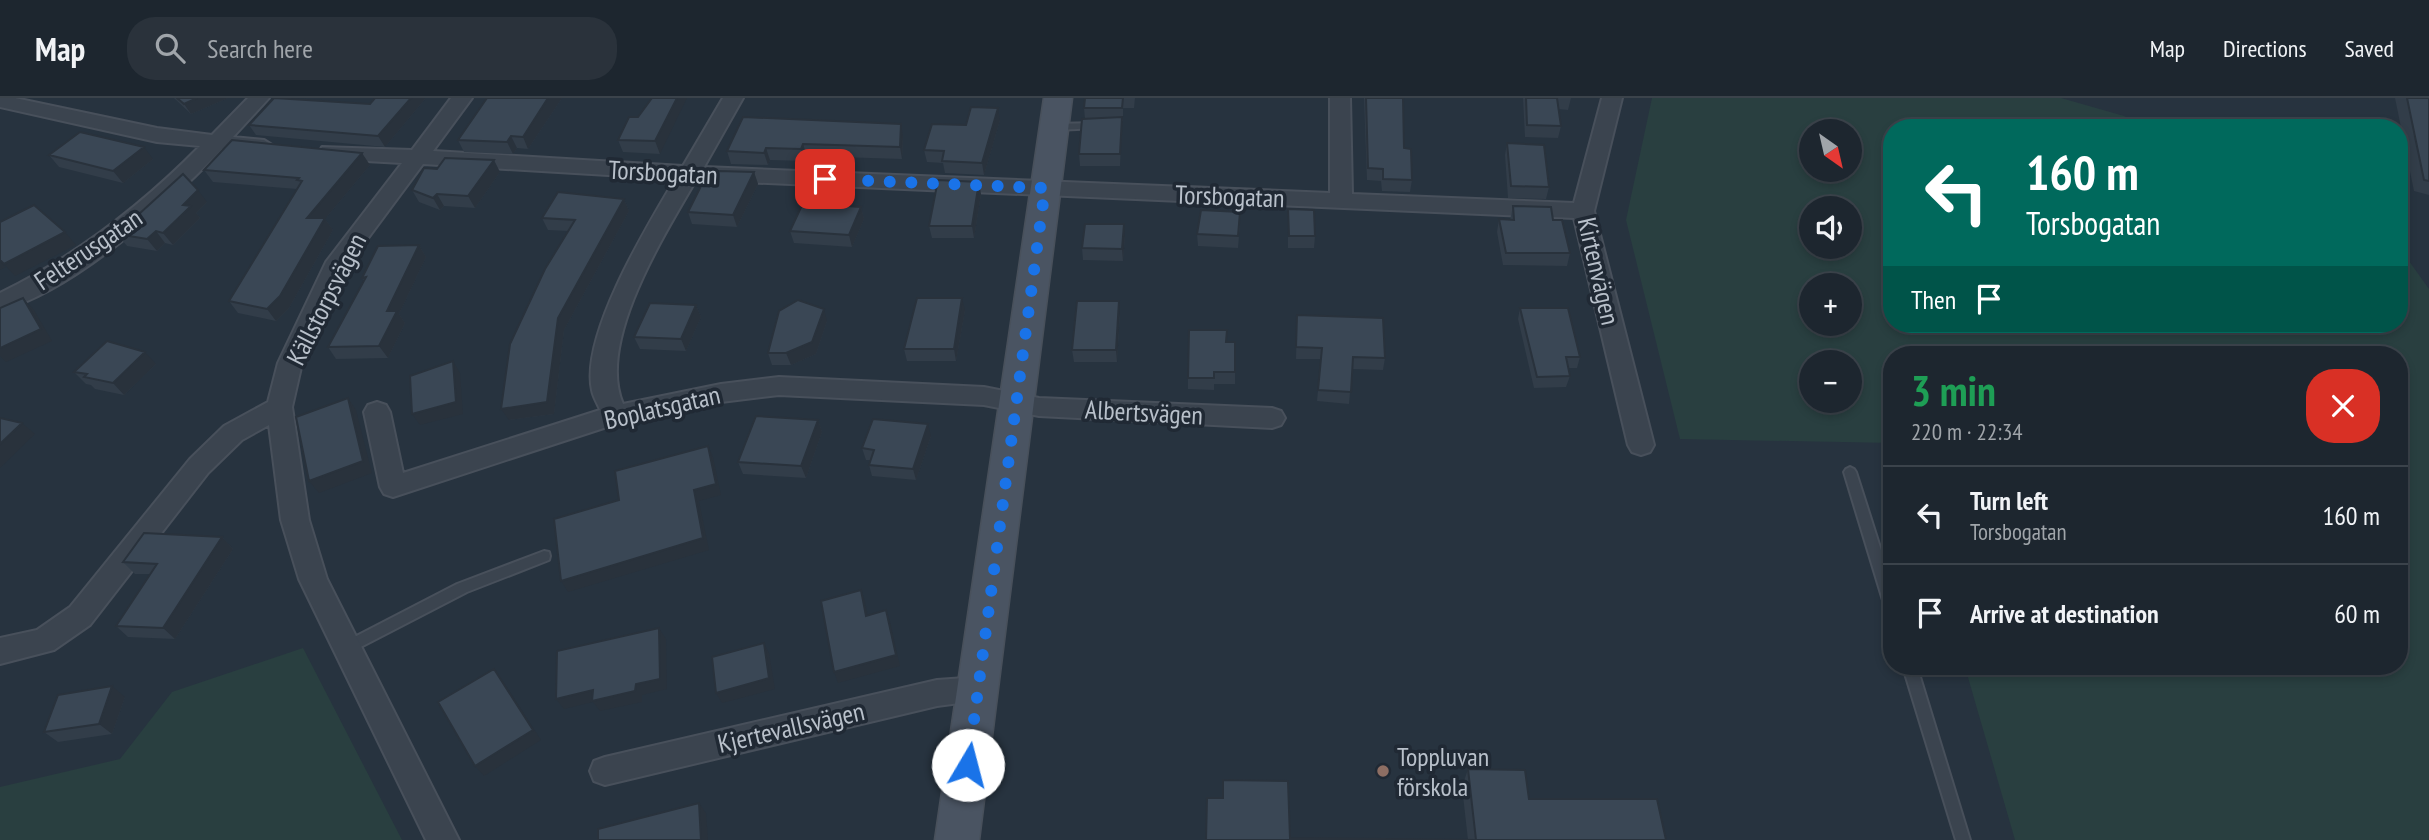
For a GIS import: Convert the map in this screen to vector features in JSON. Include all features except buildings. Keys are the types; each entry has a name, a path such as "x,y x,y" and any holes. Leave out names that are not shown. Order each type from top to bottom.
{"street":[{"name":"Felterusgatan","path":"0,303 76,262 134,219 259,98"},
{"name":"Källstorpsvägen","path":"443,840 313,579 295,520 279,407 290,363 338,262 413,159 462,98"},
{"path":"615,415 604,389 606,347 634,275 733,98"},
{"path":"1340,98 1341,200"},
{"name":"Kirtenvägen","path":"1612,98 1583,211 1641,445"},
{"path":"0,101 157,135 289,149"},
{"path":"957,840 1056,112"},
{"name":"Torsbogatan","path":"313,151 413,159 689,173 1583,211"},
{"name":"Boplatsgatan","path":"377,412 393,487 615,415 721,393 779,386 984,396 1017,403"},
{"name":"Albertsvägen","path":"1017,403 1063,408 1272,418"},
{"path":"0,651 44,641 80,616 199,466 233,433 279,407"},
{"name":"Kjertevallsvägen","path":"605,771 937,693 979,690"}],"lane":[{"path":"1056,112 1107,125"},
{"path":"1850,472 1883,578"},
{"path":"346,648 462,588 544,556"},
{"path":"1912,675 1964,840"}],"green space":[{"path":"1652,98 2061,98 2130,119 1883,119 1883,333 2408,333 2408,260 2429,289 2429,840 2015,840 1967,675 2408,675 2408,346 1883,346 1883,443 1680,439 1626,220"},
{"path":"303,648 402,840 0,840 0,787 120,759 172,692"}],"place":[{"name":"Toppluvan förskola","path":"1383,771"}],"route":[{"path":"825,179 1045,188 968,765"}]}
